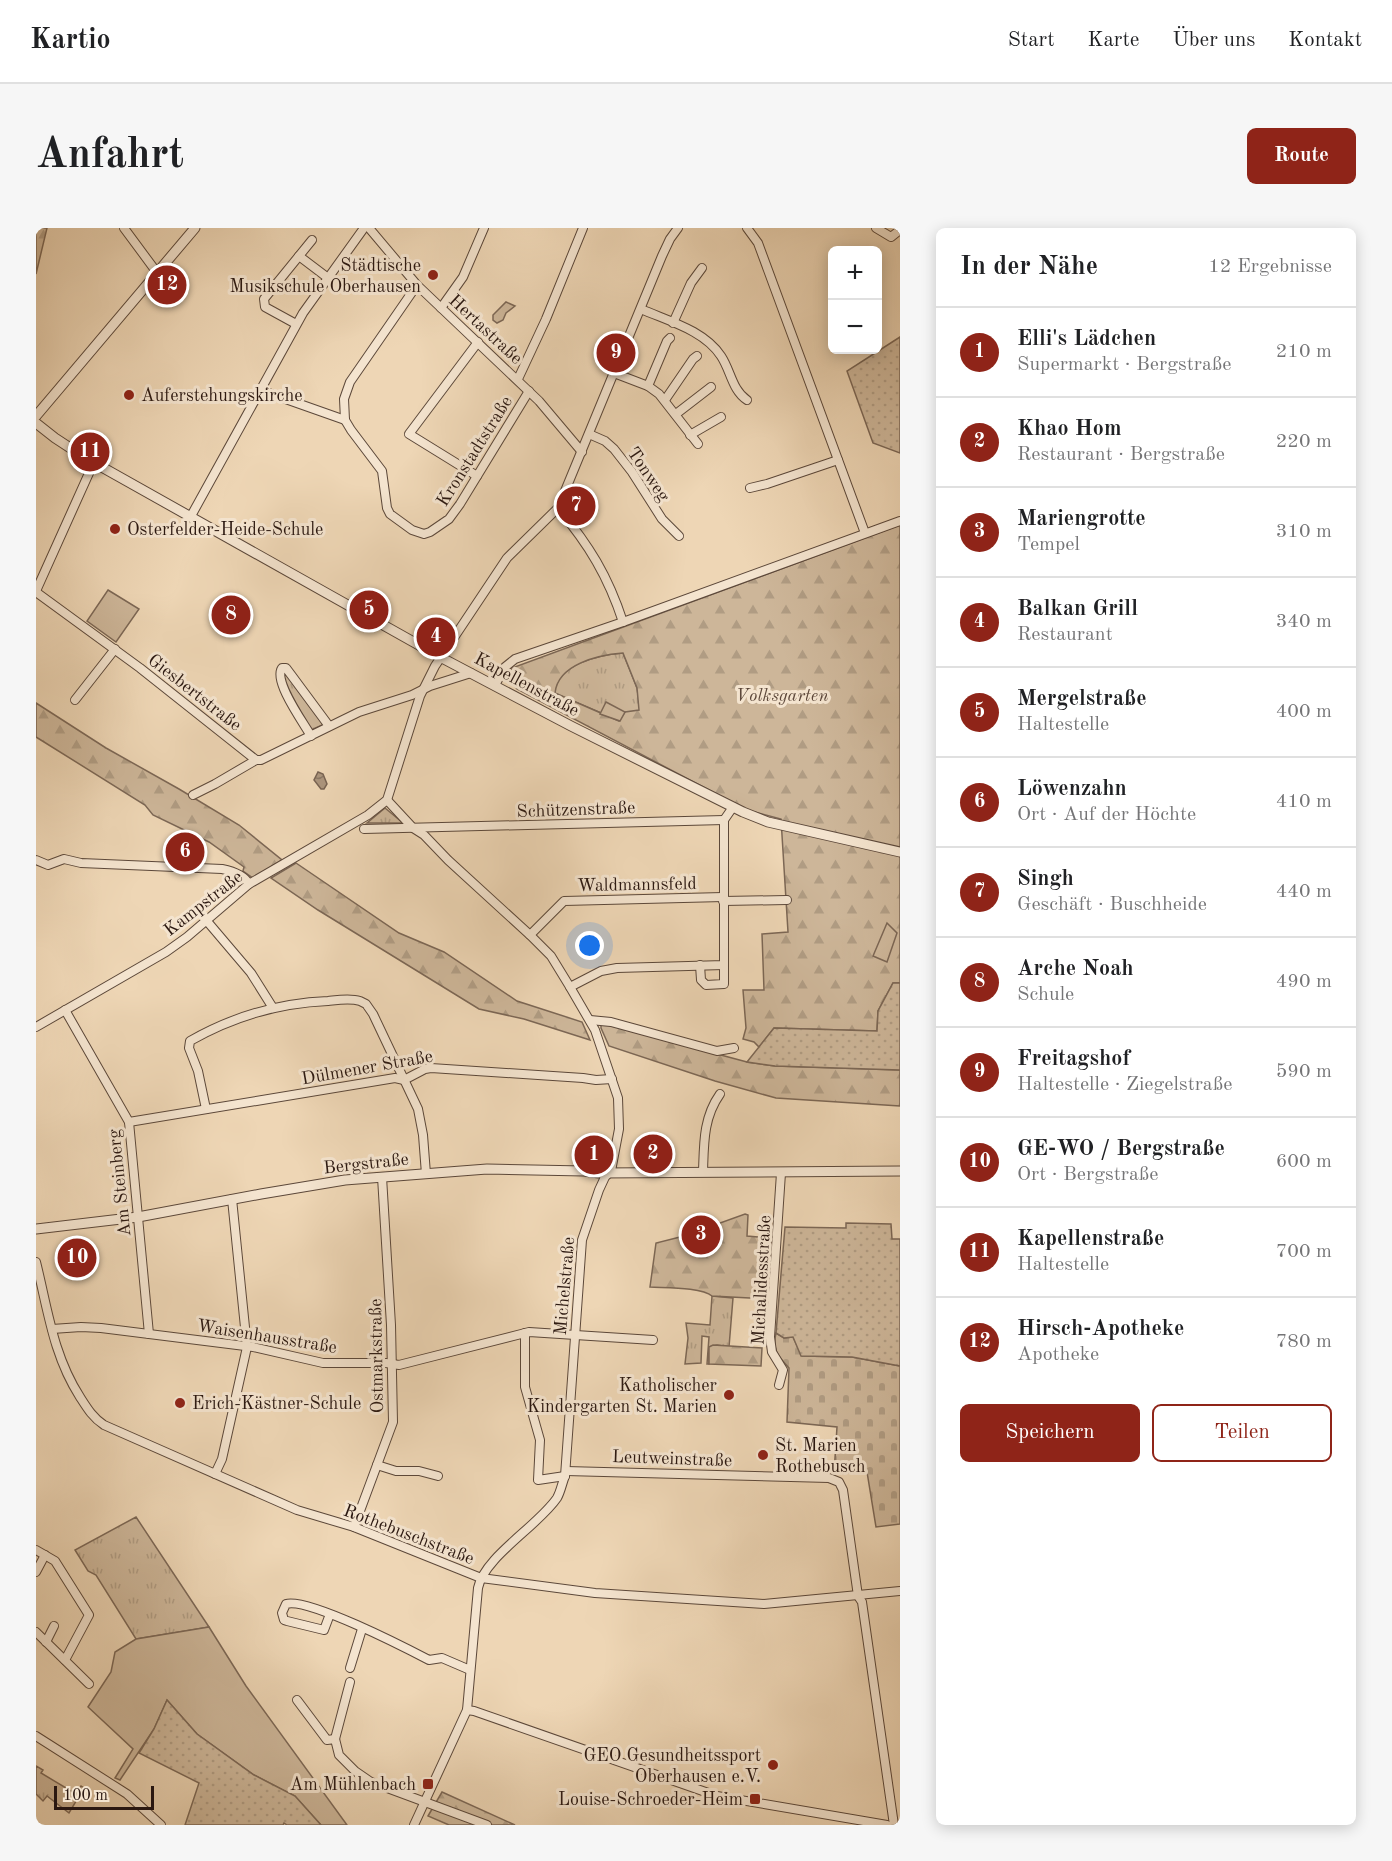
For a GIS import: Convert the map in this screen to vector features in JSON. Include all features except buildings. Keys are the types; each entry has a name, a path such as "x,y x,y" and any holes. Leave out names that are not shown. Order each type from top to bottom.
{"street":[{"path":"124,228 158,274"},
{"path":"36,416 195,228"},
{"path":"191,516 296,324 363,228"},
{"name":"Hertastraße","path":"369,228 417,285 518,379 582,452"},
{"path":"441,308 461,282 484,228"},
{"path":"518,379 525,368 583,228"},
{"path":"413,828 387,800 423,690 435,666 507,558 558,508 668,243 678,228"},
{"path":"747,228 758,243 865,533"},
{"path":"876,228 891,237 900,230"},
{"path":"296,324 265,307 263,303 312,240"},
{"path":"299,256 328,278"},
{"path":"673,323 691,283 702,268"},
{"path":"260,390 345,420 344,399 350,382 417,285"},
{"path":"641,309 696,333 711,344 722,357 739,394 747,400"},
{"path":"648,386 666,341 670,338"},
{"path":"477,476 409,434 478,342"},
{"path":"665,400 697,356"},
{"path":"614,373 648,386 665,400 698,444"},
{"path":"676,414 711,387"},
{"name":"Kronstadtstraße","path":"345,420 382,471 388,512 415,532 424,534 449,519 529,391"},
{"path":"690,435 721,417"},
{"name":"Kapellenstraße","path":"36,423 62,443 94,462 442,658 733,807 768,822 900,852"},
{"name":"Tonweg","path":"589,434 605,441 614,449 662,519 679,536"},
{"path":"750,488 838,460"},
{"path":"36,592 94,462"},
{"path":"558,508 587,543 599,563 623,622"},
{"path":"495,685 504,667 515,659 900,521"},
{"name":"Giesbertstraße","path":"36,592 149,674 255,760"},
{"path":"75,700 115,649"},
{"path":"311,736 283,687 279,674 282,668 286,668 329,726"},
{"path":"192,795 255,760 261,760 368,708 412,695 471,673"},
{"name":"Kampstraße","path":"36,1027 166,952 249,884 368,815 387,800"},
{"path":"700,965 701,980 706,986 724,984 724,820 733,807"},
{"name":"Schützenstraße","path":"413,828 724,820"},
{"path":"364,829 413,828"},
{"name":"Michelstraße","path":"413,828 530,934 551,956 590,1020 618,1098 620,1118 610,1171 605,1177 583,1232 565,1473"},
{"path":"36,860 48,865 64,859 81,863 222,869 235,873 247,880 249,884"},
{"name":"Waldmannsfeld","path":"530,934 564,901 787,900"},
{"path":"206,920 251,973 273,1008"},
{"path":"570,987 590,976 612,969 724,965"},
{"path":"206,1109 198,1071 189,1047 190,1041 225,1024 273,1008 313,1001 351,999 363,1002 373,1014 421,1120 426,1174"},
{"name":"Am Steinberg","path":"65,1010 129,1122 149,1334"},
{"path":"590,1020 611,1023 717,1051 734,1048"},
{"name":"Dülmener Straße","path":"129,1122 396,1078 404,1080 431,1068 596,1080 612,1079"},
{"path":"704,1172 705,1127 712,1104 720,1094"},
{"name":"Bergstraße","path":"36,1229 138,1217 330,1182 500,1169 599,1173 610,1171 781,1173 900,1171"},
{"name":"Michalidesstraße","path":"779,1385 783,1370 772,1352 770,1337 781,1173"},
{"name":"Ostmarkstraße","path":"354,1527 393,1422 389,1268 382,1177"},
{"path":"215,1474 222,1459 248,1347 232,1199"},
{"name":"Rothebuschstraße","path":"36,1262 55,1344 65,1372 96,1419 104,1425 297,1510 354,1527 481,1578 595,1593 765,1604 900,1591"},
{"name":"Waisenhausstraße","path":"52,1329 81,1327 149,1334 248,1347 323,1363 392,1363 399,1365 525,1333 653,1340"},
{"path":"525,1333 525,1387 540,1440 538,1480 565,1473"},
{"path":"377,1465 396,1471 419,1471 438,1476"},
{"path":"414,1825 467,1710 481,1578 497,1558 548,1509 559,1494 565,1473"},
{"name":"Leutweinstraße","path":"565,1473 837,1480 843,1490 858,1596"},
{"path":"36,1550 55,1561 88,1615 65,1660"},
{"path":"36,1572 45,1555"},
{"path":"858,1596 862,1602 894,1825"},
{"path":"330,1614 324,1630 284,1620 282,1613 284,1606 291,1602 330,1614 429,1660 442,1658 470,1670"},
{"path":"46,1642 54,1626"},
{"path":"350,1668 362,1629"},
{"path":"37,1634 89,1684"},
{"path":"350,1682 335,1739 339,1755 360,1775 381,1786 488,1825"},
{"path":"297,1700 327,1740 335,1739"},
{"path":"467,1710 717,1796 887,1825"},
{"path":"36,1736 127,1794 161,1825"}],"green space":[{"path":"36,228 47,228 36,274"},
{"path":"506,302 515,306 506,313 503,320 497,323 493,320 493,315"},
{"path":"900,337 900,453 873,443 847,371 874,354 882,354 882,349"},
{"name":"Volksgarten","path":"900,525 900,983 893,983 878,1011 877,1031 774,1028 759,1047 754,1042 743,1039 746,1028 743,990 764,990 762,934 788,932 781,819 747,810 517,689 511,679 512,668","holes":["623,653 637,688 639,710 625,712 619,721 555,693 563,675 571,668 591,659"]},
{"path":"108,590 139,609 116,642 87,621"},
{"path":"623,653 637,688 640,710 620,721 554,693 557,683 571,668 591,659"},
{"path":"286,672 329,722 309,731 283,681 282,675"},
{"path":"606,702 625,712 620,721 600,714"},
{"path":"36,703 106,748 239,825 282,860 253,878 243,871 244,867 209,842 153,815 145,805 36,737"},
{"path":"385,808 403,823 367,823"},
{"path":"296,863 399,933 444,952 517,1001 582,1022 590,1040 524,1019 479,1009 318,910 271,878"},
{"path":"887,923 897,933 887,962 873,956"},
{"path":"893,983 900,983 900,1070 775,1066 747,1062 774,1028 877,1031 878,1011"},
{"path":"601,1023 747,1062 775,1066 900,1070 900,1106 776,1098 715,1081 609,1046"},
{"path":"745,1214 748,1215 747,1236 771,1238 768,1299 712,1296 692,1289 650,1287 656,1243 684,1236"},
{"path":"846,1223 891,1224 892,1239 900,1239 900,1366 852,1357 801,1356 793,1337 784,1338 776,1333 785,1227 846,1228"},
{"path":"712,1296 733,1298 729,1347 717,1345 709,1347 709,1364 707,1364 709,1337 702,1336 701,1363 685,1364 688,1338 686,1323 710,1325"},
{"path":"776,1333 784,1338 793,1337 802,1356 852,1357 900,1366 900,1524 876,1527 867,1472 834,1474 837,1427 787,1422 789,1368 777,1352"},
{"path":"713,1345 762,1348 761,1366 709,1364 709,1347"},
{"path":"136,1517 209,1627 136,1639 96,1575 88,1571 75,1550"},
{"path":"209,1627 246,1686 347,1825 321,1825 295,1796 254,1775 197,1734 167,1700 154,1729 120,1780 115,1778 133,1749 88,1707 111,1672 115,1652 136,1639"},
{"path":"167,1700 197,1734 254,1775 295,1796 321,1825 287,1825 284,1823 283,1825 185,1825 199,1783 139,1753 154,1729"},
{"path":"36,1766 43,1770 41,1773 76,1794 81,1786 84,1788 69,1813 47,1796 43,1801 36,1794"},
{"path":"442,1792 515,1825 449,1825 428,1816"}],"water":[{"path":"318,772 323,774 327,784 324,789 321,789 314,780"}],"place":[{"name":"Städtische Musikschule Oberhausen","path":"433,275"},
{"name":"Hirsch-Apotheke","path":"167,285"},
{"name":"Freitagshof","path":"616,353"},
{"name":"Auferstehungskirche","path":"129,395"},
{"name":"Kapellenstraße","path":"90,452"},
{"name":"Singh","path":"576,506"},
{"name":"Osterfelder-Heide-Schule","path":"115,529"},
{"name":"Mergelstraße","path":"369,610"},
{"name":"Arche Noah","path":"231,615"},
{"name":"Balkan Grill","path":"436,637"},
{"name":"Löwenzahn","path":"185,852"},
{"name":"Khao Hom","path":"653,1154"},
{"name":"Elli's Lädchen","path":"594,1155"},
{"name":"Mariengrotte","path":"701,1235"},
{"name":"GE-WO / Bergstraße","path":"77,1258"},
{"name":"Katholischer Kindergarten St. Marien","path":"729,1395"},
{"name":"Erich-Kästner-Schule","path":"180,1403"},
{"name":"St. Marien Rothebusch","path":"763,1455"},
{"name":"GEO Gesundheitssport Oberhausen e.V.","path":"773,1765"},
{"name":"Am Mühlenbach","path":"428,1784"},
{"name":"Louise-Schroeder-Heim","path":"755,1799"}]}
